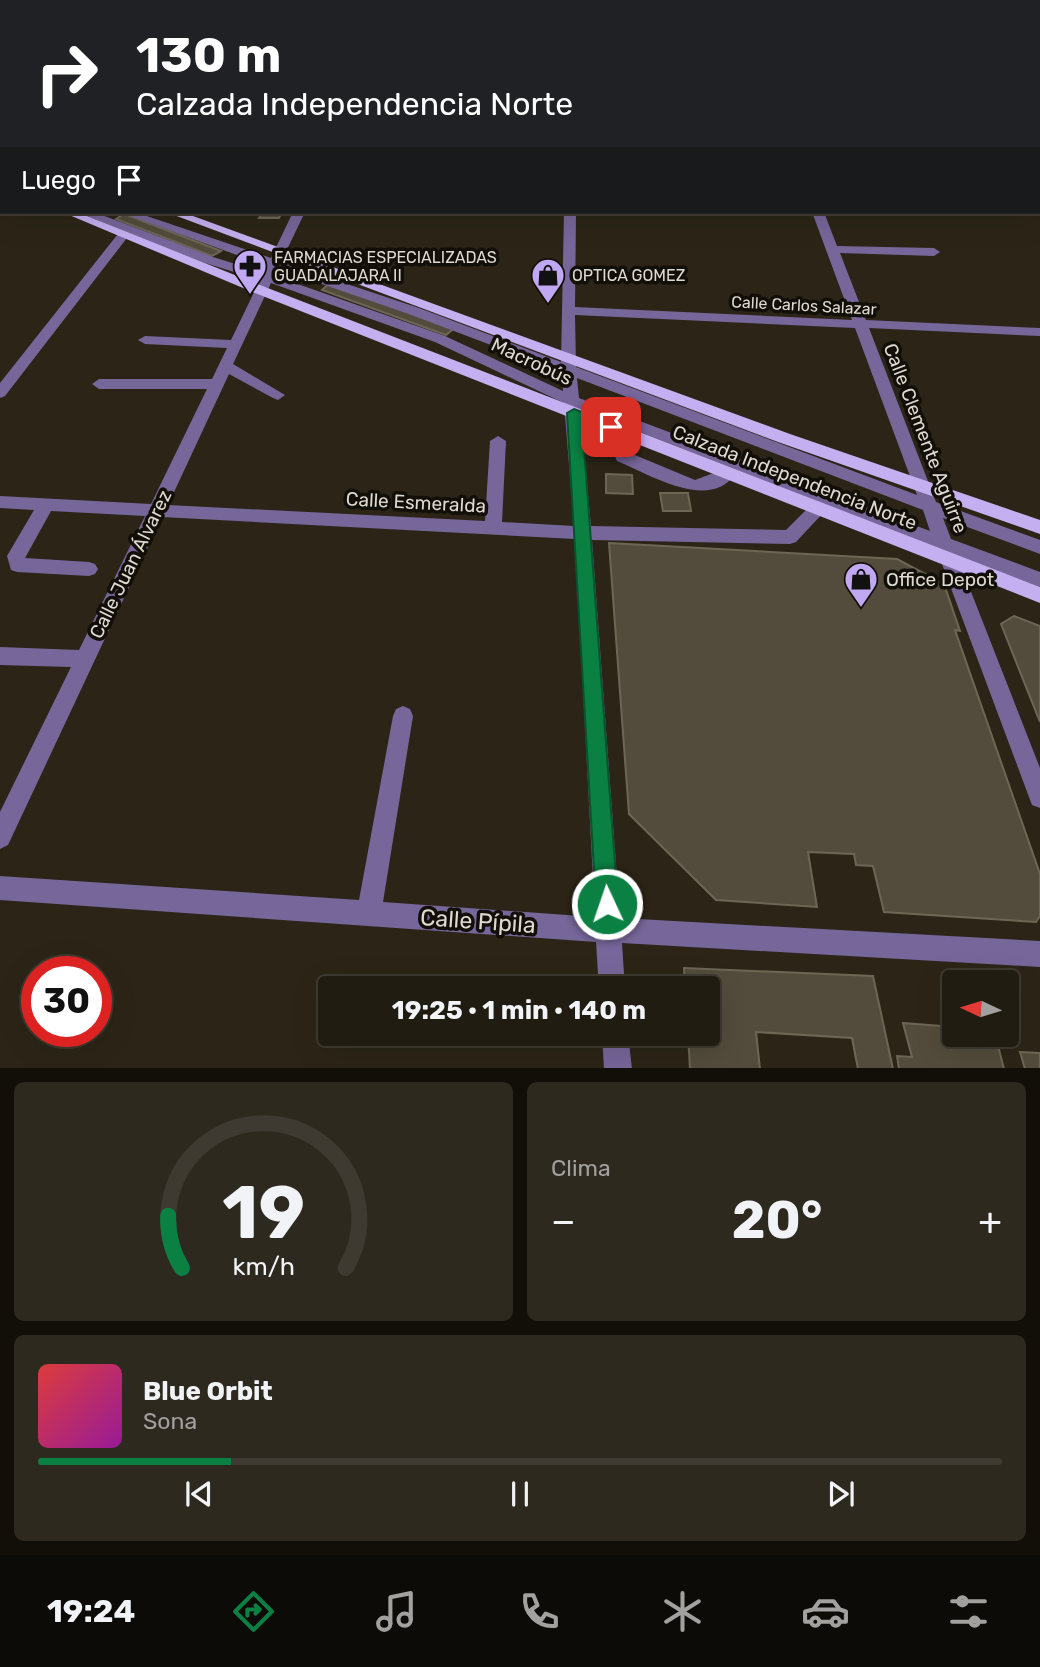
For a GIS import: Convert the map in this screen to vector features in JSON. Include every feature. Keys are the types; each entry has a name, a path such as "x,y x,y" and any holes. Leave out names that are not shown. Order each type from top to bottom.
{"main road":[{"path":"73,214 263,285"},
{"path":"176,214 277,259"},
{"name":"Calzada Independencia Norte","path":"569,365 1040,527"},
{"name":"Calzada Independencia Norte","path":"574,407 611,427 727,474 947,552 1040,595"}],"street":[{"name":"Macrobús","path":"89,214 263,285 317,293 440,339 574,407 947,552 1040,580"},
{"name":"Macrobús","path":"131,214 277,259 444,322 569,365 928,506 1040,547"},
{"name":"Calle Juan Álvarez","path":"0,837 298,214"},
{"path":"570,214 567,312 569,365 583,533 611,976"},
{"name":"Calle Clemente Aguirre","path":"819,214 920,487 1040,797"},
{"path":"0,393 124,233"},
{"path":"832,249 934,252"},
{"name":"Calle Carlos Salazar","path":"567,312 1040,332"},
{"path":"145,340 234,344"},
{"path":"224,365 278,395"},
{"path":"99,383 215,384"},
{"path":"611,427 622,457 688,485 705,486 727,474"},
{"path":"493,527 498,441"},
{"name":"Calle Esmeralda","path":"0,502 583,533 790,537 818,508"},
{"path":"46,504 16,556 17,565 89,569"},
{"path":"0,656 85,659"},
{"path":"369,913 403,716"},
{"name":"Calle Pípila","path":"0,888 609,930 1040,954"},
{"path":"616,1046 618,1068"}],"building":[{"path":"124,214 221,251 212,256 116,219"},
{"path":"261,214 281,214 279,218 259,218"},
{"path":"329,284 453,329 446,335 322,290"},
{"path":"606,474 632,475 633,494 606,493"},
{"path":"660,493 688,493 691,511 663,511"},
{"path":"609,543 897,559 944,584 960,631 955,630 1040,874 1040,916 1036,922 884,912 873,866 856,865 854,854 808,852 817,907 716,900 629,814"},
{"path":"1014,616 1040,626 1040,722 1001,624"},
{"path":"684,968 873,976 893,1068 858,1068 852,1038 756,1032 760,1068 690,1068 689,1046 720,1046 720,976 684,976"},
{"path":"903,1023 942,1026 942,1047 998,1047 1004,1068 899,1068 897,1056 912,1057"},
{"path":"1020,1052 1040,1053 1040,1068 1025,1068"}],"place":[{"name":"FARMACIAS ESPECIALIZADAS GUADALAJARA II","path":"250,296"},
{"name":"OPTICA GOMEZ","path":"548,305"},
{"name":"Office Depot","path":"861,609"}],"route":[{"path":"607,904 574,413 611,427"}]}
